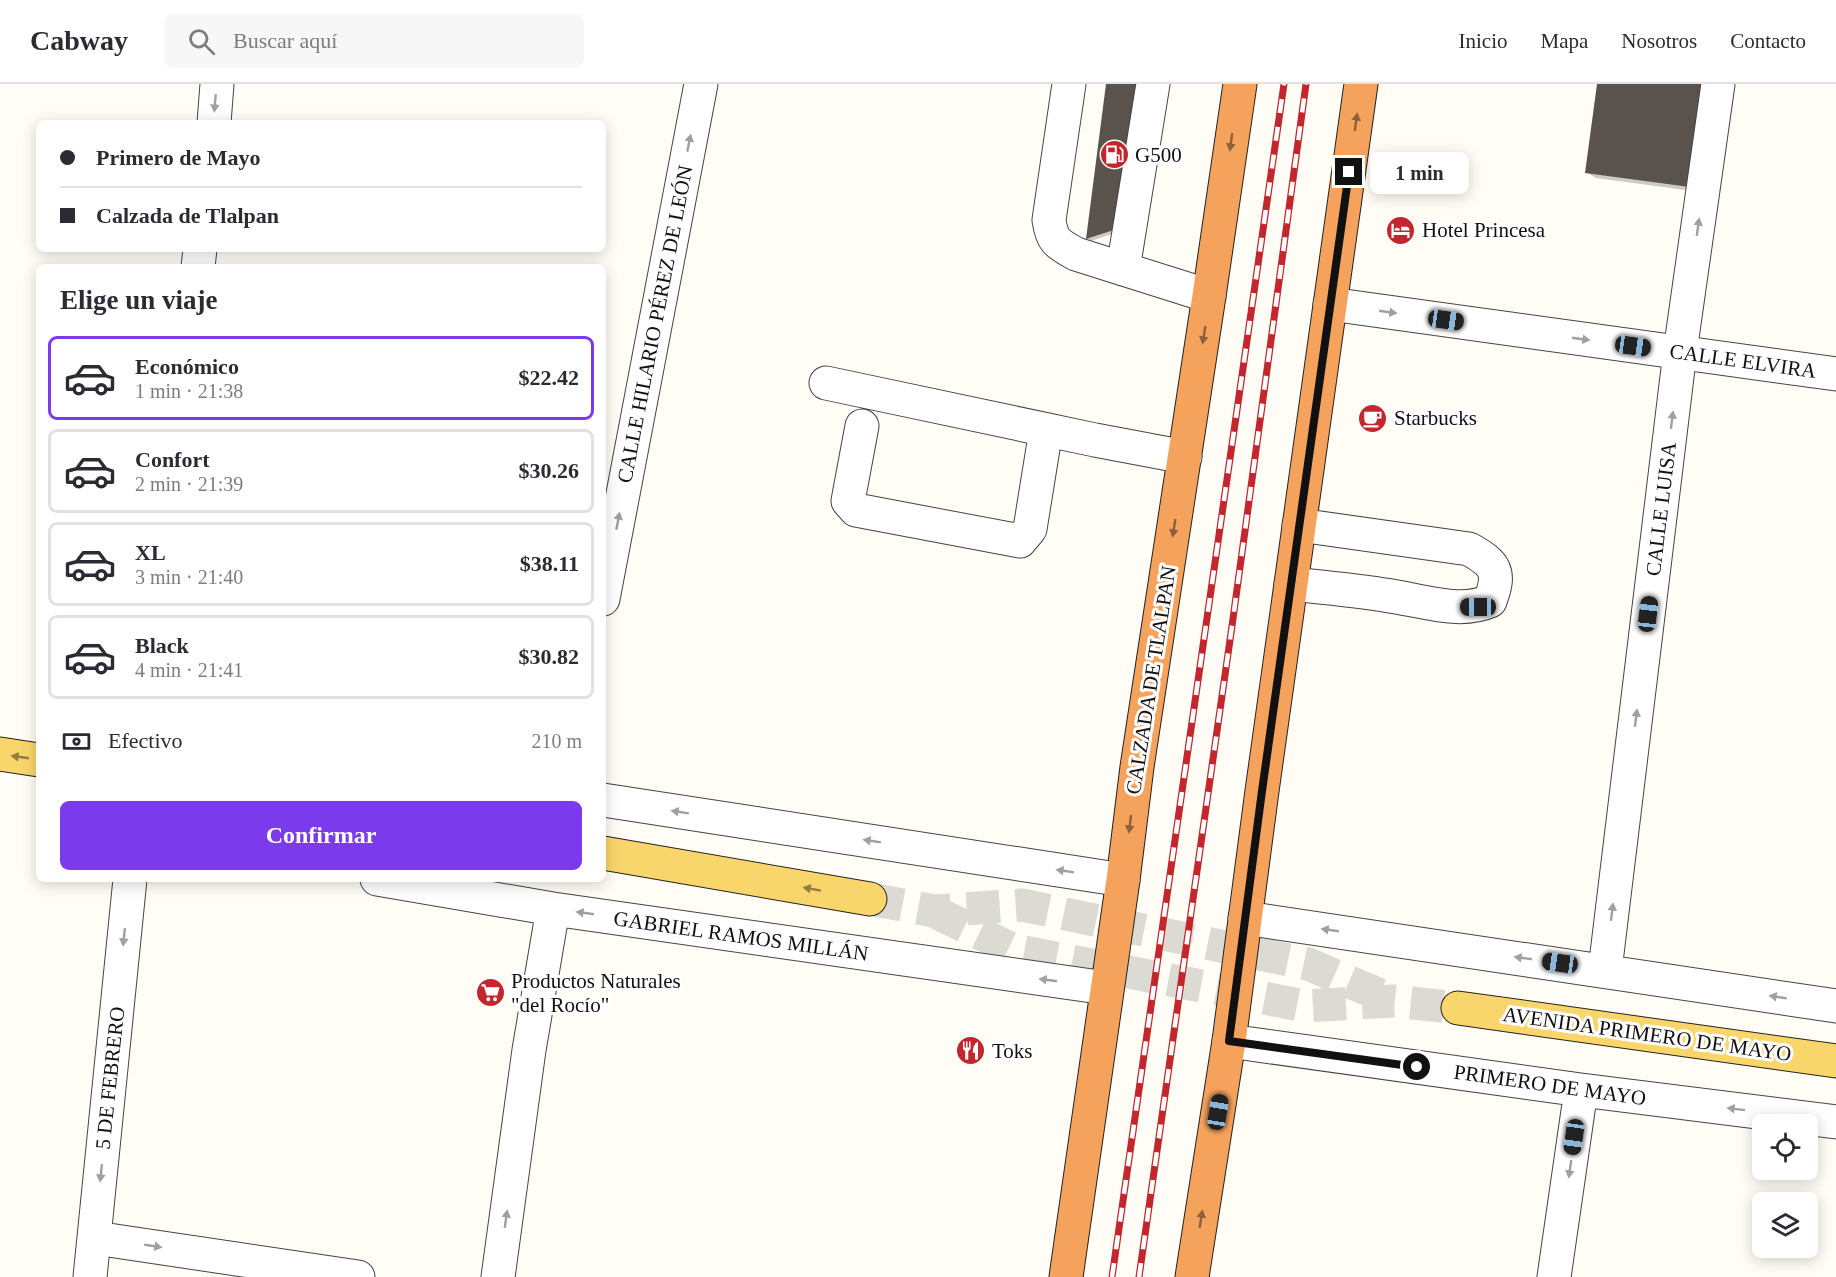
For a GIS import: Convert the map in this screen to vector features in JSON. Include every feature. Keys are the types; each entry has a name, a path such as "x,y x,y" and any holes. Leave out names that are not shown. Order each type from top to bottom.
{"highway":[{"name":"CALZADA DE TLALPAN","path":"1066,1277 1123,880 1137,766 1240,84"},
{"path":"1192,1277 1229,1041 1361,84"}],"main road":[{"path":"0,754 36,759"},
{"path":"606,854 870,899"},
{"name":"AVENIDA PRIMERO DE MAYO","path":"1458,1008 1836,1061"}],"street":[{"path":"213,120 217,84"},
{"name":"CALLE HILARIO PÉREZ DE LEÓN","path":"606,583 700,84"},
{"path":"1069,84 1049,220 1051,233 1057,243 1076,254 1209,296"},
{"path":"1122,269 1153,84"},
{"name":"CALLE LUISA","path":"1605,970 1680,352 1718,84"},
{"name":"CALLE ELVIRA","path":"1330,304 1836,374"},
{"path":"826,383 1185,457"},
{"path":"862,426 848,501 856,510 1020,541 1030,529 1046,430"},
{"path":"1291,584 1386,595 1460,607 1478,607 1490,601 1496,585 1496,570 1487,559 1469,549 1299,525"},
{"path":"606,800 1123,880"},
{"name":"5 DE FEBRERO","path":"90,1277 130,882"},
{"name":"GABRIEL RAMOS MILLÁN","path":"395,882 553,909 1106,988"},
{"path":"498,1277 529,1050 553,909"},
{"path":"1245,918 1836,1006"},
{"name":"PRIMERO DE MAYO","path":"1229,1041 1581,1090 1836,1122"},
{"path":"1554,1277 1581,1090"},
{"path":"95,1238 358,1277"}],"building":[{"name":"G500","path":"1106,84 1142,84 1123,227 1086,239"},
{"path":"1597,84 1704,84 1690,187 1585,173"}],"tunnel":[{"path":"870,899 934,911 1022,905 1308,964 1394,1001"},
{"path":"935,912 1014,950 1305,1006 1394,1001 1458,1008"}],"railway":[{"path":"1112,1277 1284,84"},
{"path":"1139,1277 1232,626 1306,84"}],"place":[{"name":"G500","path":"1114,155"},
{"name":"Hotel Princesa","path":"1401,230"},
{"name":"Starbucks","path":"1373,418"},
{"name":"Productos Naturales \"del Rocío\"","path":"490,993"},
{"name":"Toks","path":"971,1051"}],"route":[{"path":"1349,172 1229,1041 1417,1067"}]}
